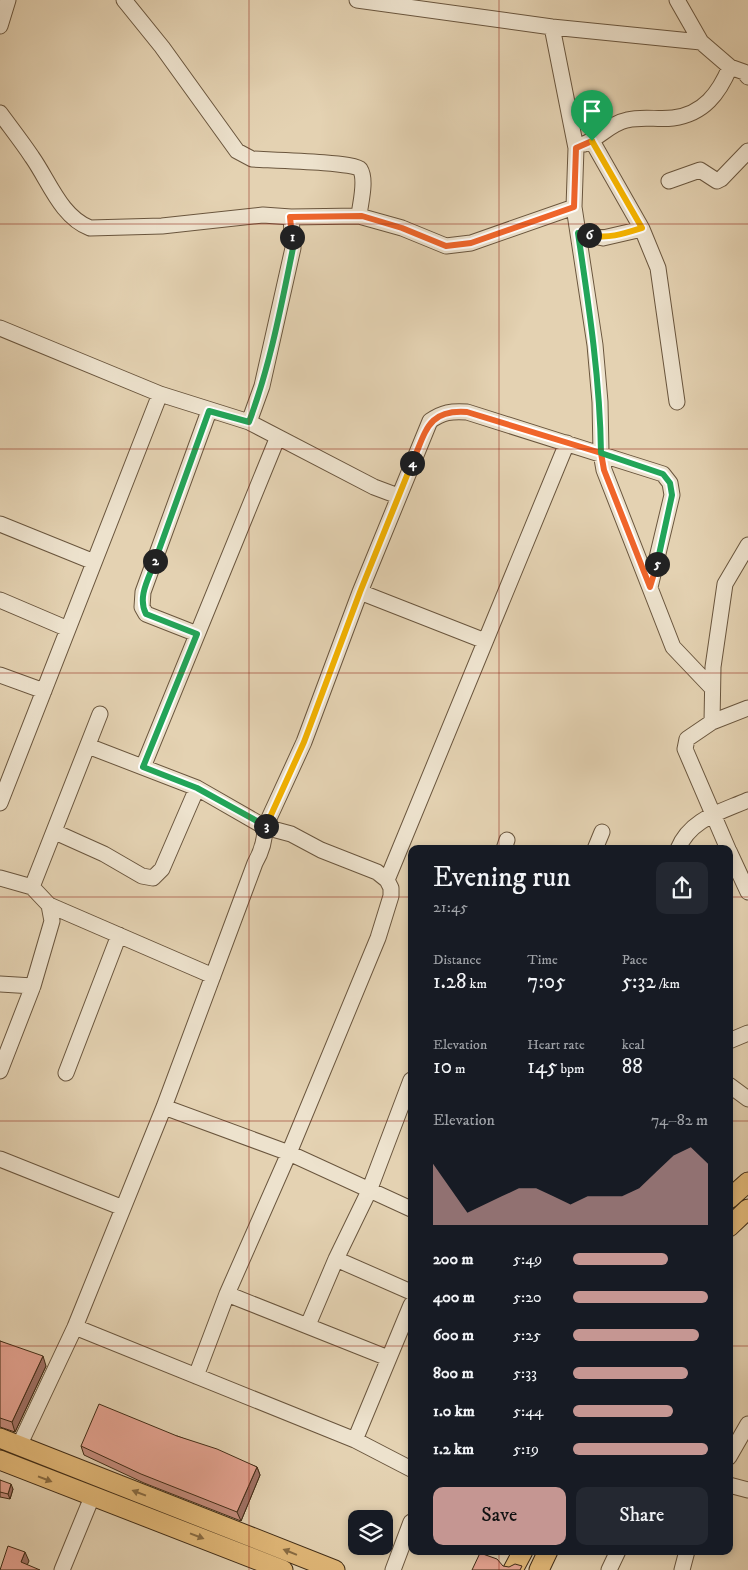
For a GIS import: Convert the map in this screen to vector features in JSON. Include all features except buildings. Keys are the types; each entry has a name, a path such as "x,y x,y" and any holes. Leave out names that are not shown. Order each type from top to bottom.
{"main road":[{"path":"733,1195 748,1182"},
{"path":"733,1223 748,1209"},
{"path":"0,1438 335,1570"},
{"path":"0,1460 283,1570"},
{"path":"513,1570 521,1555"},
{"path":"539,1570 546,1555"}],"street":[{"path":"0,26 8,0"},
{"path":"124,0 162,47 237,151 243,156 252,159 356,166 360,169 362,177 359,216"},
{"path":"357,0 552,27 701,42"},
{"path":"576,148 592,141 617,123 626,120 645,117 674,118 686,115 705,105 722,86 742,72 701,42 677,0"},
{"path":"552,27 576,148 574,207 595,345 600,402 601,453 604,470 673,647 712,688"},
{"path":"0,113 32,156 66,211 79,223 90,228 162,226 263,215 290,217 359,216 402,228 446,246 471,243 574,207"},
{"path":"592,141 642,228 662,281 677,402"},
{"path":"669,181 700,170 717,181 748,151"},
{"path":"249,422 262,386 293,248 290,217"},
{"path":"578,233 603,238 642,228"},
{"path":"0,328 160,394 209,411 249,422 277,439 374,487 398,496"},
{"path":"0,803 160,394"},
{"path":"197,634 146,614 142,606 143,592 209,411"},
{"path":"19,1446 75,1328 164,1107 255,863 261,852 265,839 265,827 304,742 360,592 430,421 441,413 451,411 467,412 663,474 670,483 672,495 667,524 650,587"},
{"path":"143,767 277,439"},
{"path":"387,880 567,443"},
{"path":"0,524 94,562"},
{"path":"712,722 713,667 725,584 748,545"},
{"path":"360,592 485,641"},
{"path":"0,600 68,629"},
{"path":"0,675 44,691"},
{"path":"726,845 684,750 687,739 712,722 748,708"},
{"path":"32,888 100,714"},
{"path":"88,746 197,788 265,827 291,834 321,850 377,872 387,880 392,896 378,938 289,1152 226,1294 196,1376"},
{"path":"55,832 104,854 142,876 152,878 162,869 197,788"},
{"path":"680,845 691,828 701,819 748,800"},
{"path":"597,845 602,832"},
{"path":"733,860 748,892"},
{"path":"0,878 32,888 49,905 213,976"},
{"path":"0,1071 33,986 52,921 49,905"},
{"path":"66,1073 119,935"},
{"path":"0,984 33,986"},
{"path":"733,1039 748,1033"},
{"path":"308,1325 369,1191 408,1088"},
{"path":"733,1088 748,1099"},
{"path":"164,1107 289,1152 408,1208"},
{"path":"0,1159 123,1208"},
{"path":"336,1260 408,1291"},
{"path":"226,1294 388,1358"},
{"path":"355,1440 408,1312"},
{"path":"75,1328 355,1440 408,1467"},
{"path":"733,1450 748,1424"},
{"path":"733,1486 748,1490"},
{"path":"62,1570 92,1497"},
{"path":"393,1570 408,1530"},
{"path":"609,1570 616,1555"},
{"path":"683,1570 686,1555"}],"route":[{"path":"592,141 576,148 574,207 471,243 446,246 402,228 362,216 290,217 293,248 278,322 262,386 249,422 209,411 143,592 142,606 146,614 197,634 143,767 197,788 265,827 304,742 398,496 430,421 441,413 451,411 467,412 601,453 604,470 650,587 667,524 672,495 670,483 663,474 601,453 600,402 595,345 578,233 603,238 642,228 592,141"}]}
